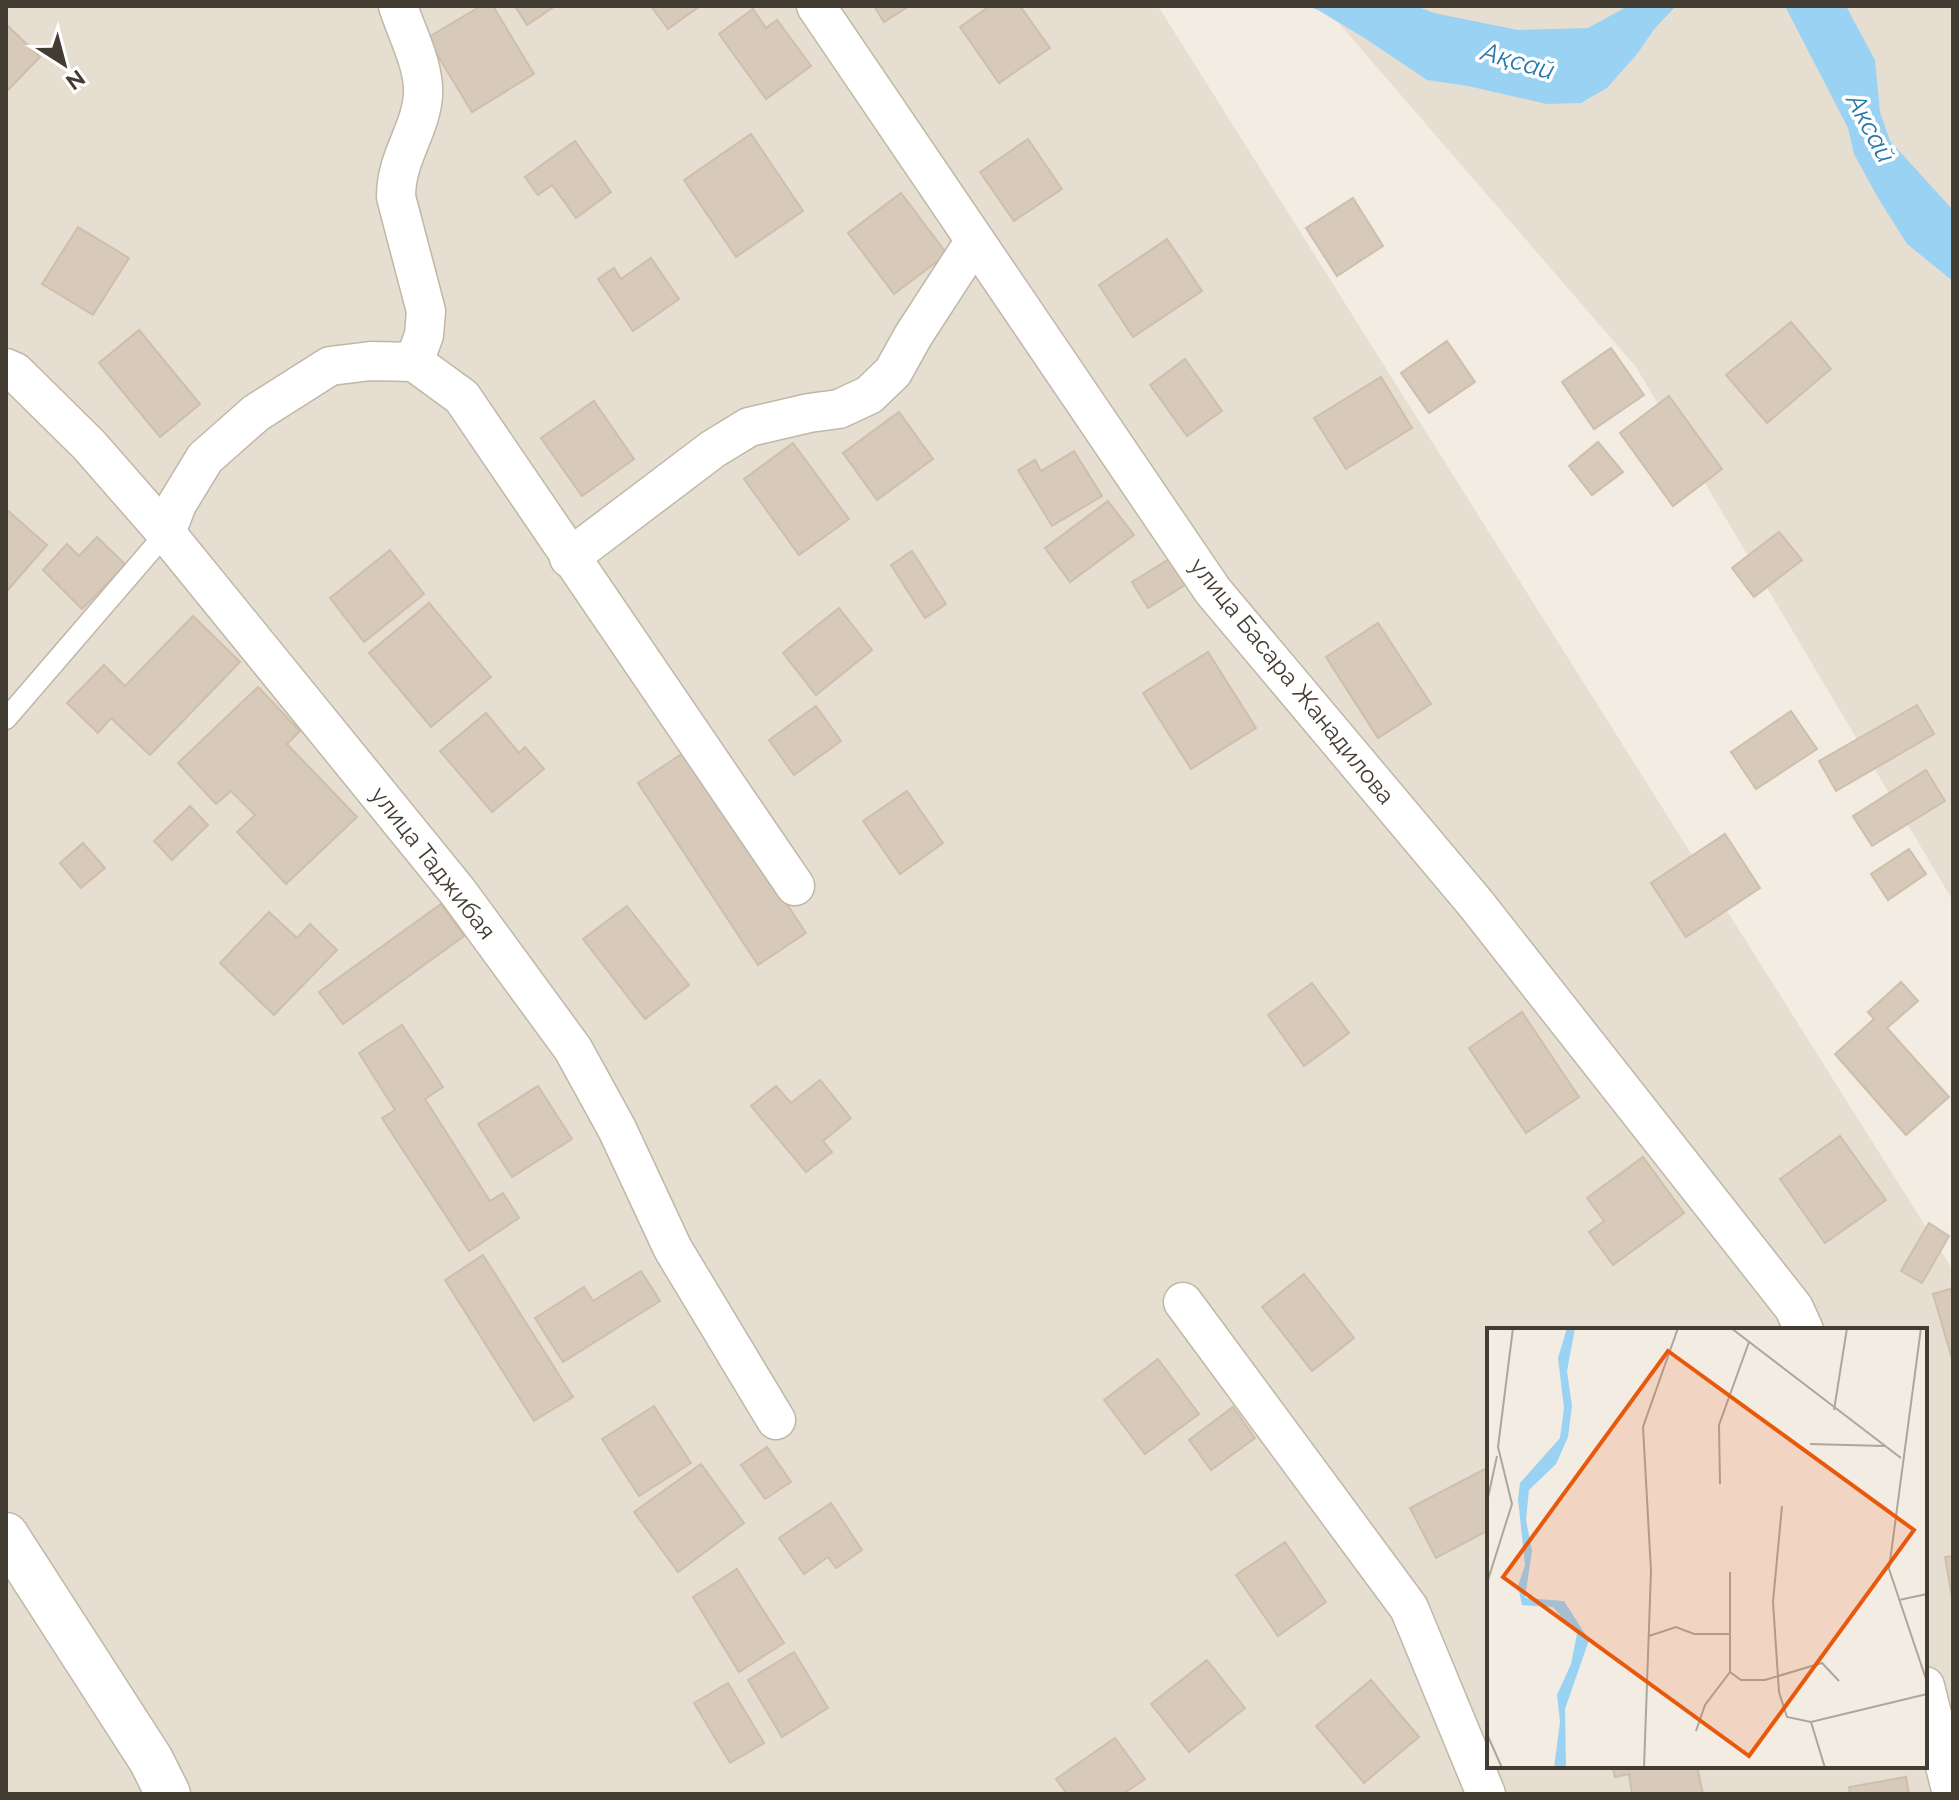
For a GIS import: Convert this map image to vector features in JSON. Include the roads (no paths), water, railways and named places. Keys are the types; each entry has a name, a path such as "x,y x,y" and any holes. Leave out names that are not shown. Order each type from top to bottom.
{"street":[{"path":"398,6 420,69 423,94 396,180 396,197 426,311 424,335 414,362"},
{"name":"улица Басара Жанадилова","path":"816,6 1213,591 1476,904 1794,1308 1803,1328"},
{"path":"569,558 713,449 749,427 839,409 869,395 893,372 974,242"},
{"path":"166,533 177,504 205,458 256,413 330,366 371,361 414,362 462,397 795,886"},
{"name":"улица Таджибая","path":"6,368 15,372 89,445 166,533 458,892 573,1049 617,1129 673,1249 776,1420"},
{"path":"1183,1302 1409,1608 1486,1794"},
{"path":"6,1535 151,1760 168,1794"},
{"path":"1927,1694 1952,1794"}],"lane":[{"path":"6,719 166,533"}],"water":[{"name":"Ақсай","path":"1306,6 1416,6 1434,13 1518,30 1588,28 1628,6 1676,6 1607,88 1581,103 1547,104 1427,80 1366,39"},
{"name":"Аксай","path":"1785,6 1847,8 1875,60 1880,112 1890,141 1953,210 1953,281 1907,244 1878,198 1854,154 1848,128"}]}
